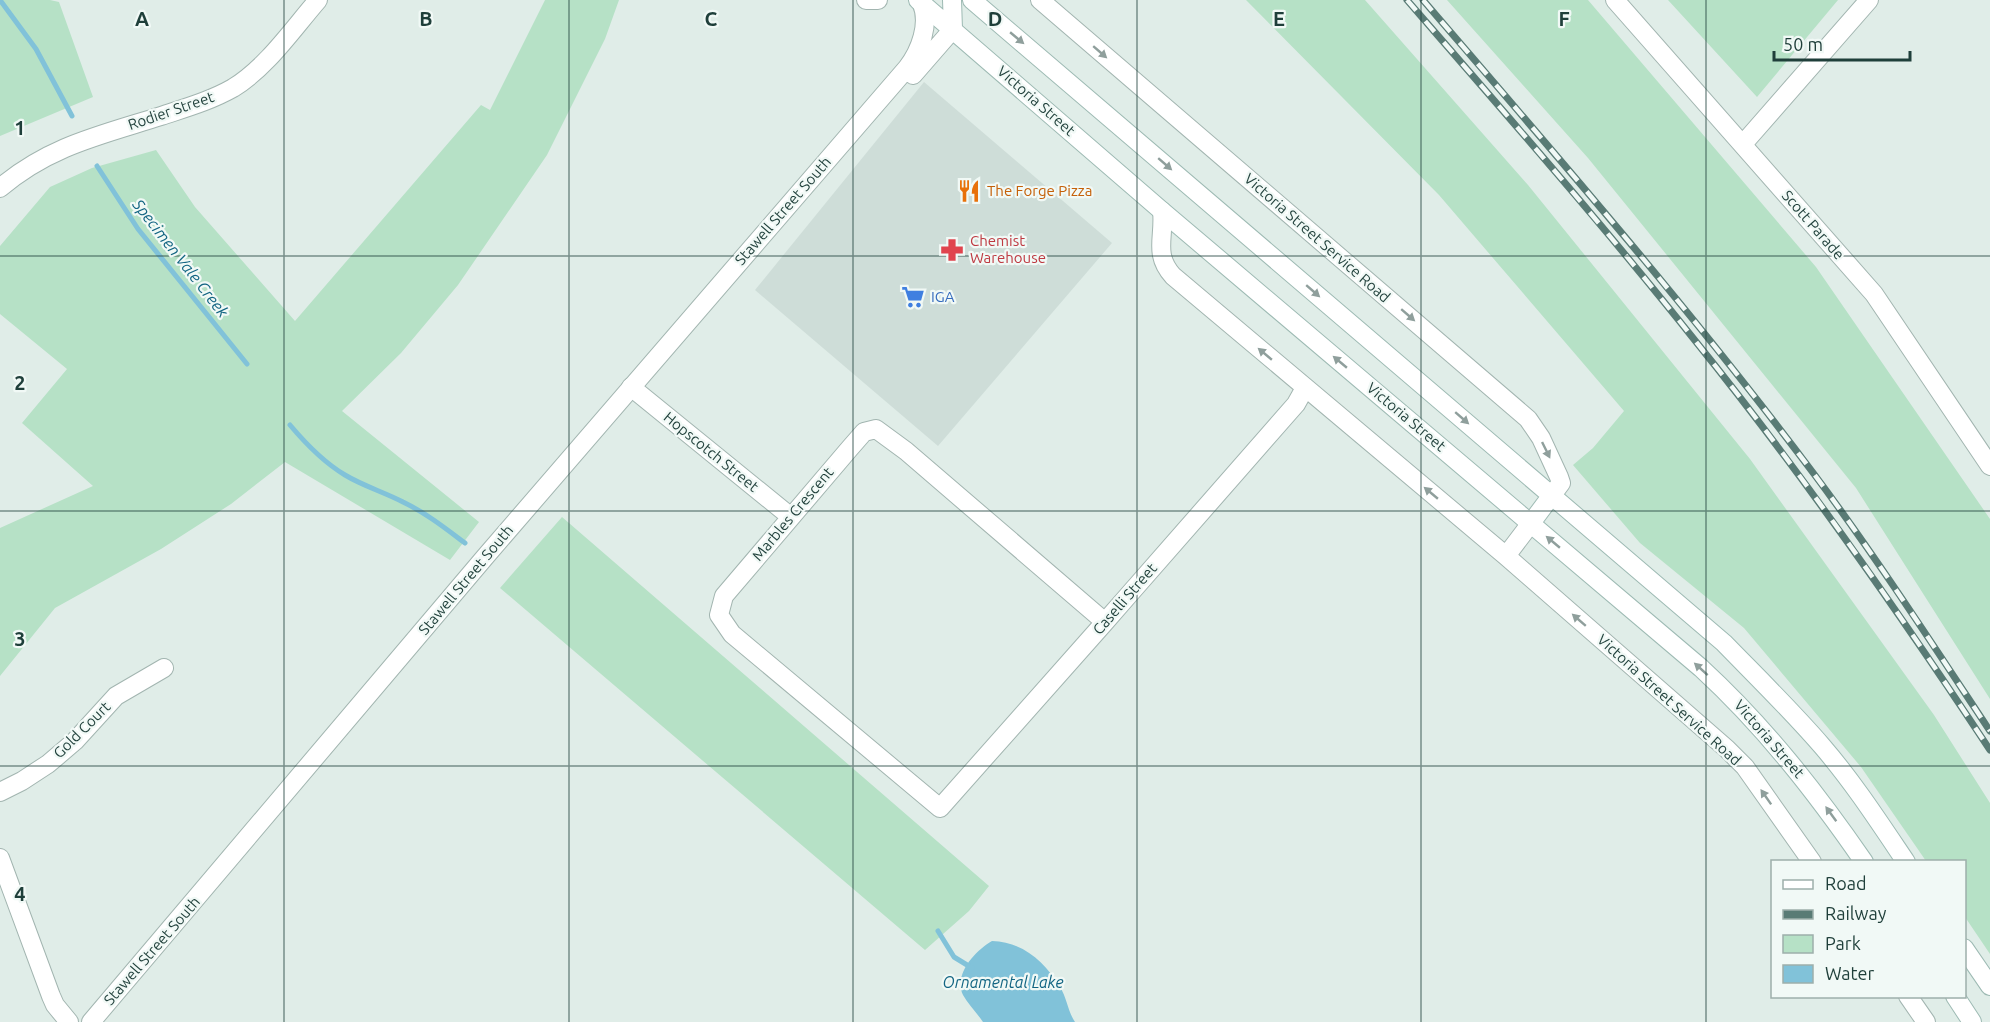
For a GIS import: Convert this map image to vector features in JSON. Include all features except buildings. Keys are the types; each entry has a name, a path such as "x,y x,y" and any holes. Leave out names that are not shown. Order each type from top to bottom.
{"street":[{"name":"Rodier Street","path":"0,188 28,166 62,148 193,106 235,87 267,59 318,0"},
{"path":"866,0 878,0"},
{"path":"952,0 953,29"},
{"path":"972,0 1724,643 1824,748 1865,801 1905,860"},
{"name":"Victoria Street Service Road","path":"1040,0 1528,419 1541,438 1560,477 1561,483 1552,495"},
{"name":"Scott Parade","path":"1615,0 1874,294 1990,466"},
{"path":"1743,144 1869,0"},
{"name":"Victoria Street","path":"919,1 1162,211 1658,631 1733,698 1806,781 1863,860"},
{"name":"Stawell Street South","path":"91,1022 916,54 925,21 924,10 919,1"},
{"name":"Stawell Street South","path":"844,140 895,96 953,29"},
{"name":"Victoria Street Service Road","path":"1162,211 1160,252 1167,270 1506,556 1737,758 1811,860"},
{"name":"Hopscotch Street","path":"631,387 791,517"},
{"name":"Caselli Street","path":"940,808 1296,404 1305,388"},
{"name":"Marbles Crescent","path":"940,808 732,634 719,615 724,596 864,432 876,429 906,452 1105,622"},
{"path":"1506,556 1552,495"},
{"name":"Gold Court","path":"0,792 48,764 75,741 116,696 164,668"},
{"path":"0,858 51,996 69,1022"},
{"path":"1966,950 1990,986"},
{"path":"1909,998 1926,1022"},
{"path":"1955,998 1971,1022"}],"shaded area":[{"path":"924,82 1112,243 938,446 755,290"}],"green space":[{"path":"0,0 59,2 93,97 0,136"},
{"path":"545,0 619,0 605,39 547,155 458,285 401,353 342,411 479,522 450,560 285,462 231,504 161,549 55,608 0,676 0,528 93,486 22,423 67,369 0,314 0,246 50,187 92,168 156,150 195,207 295,321 481,105 490,110"},
{"path":"1246,0 1365,0 1528,185 1750,459 1934,715 1990,803 1990,954 1966,918 1966,860 1925,860 1861,767 1744,628 1640,543 1573,465 1593,448 1624,411 1439,195"},
{"path":"1447,0 1588,0 1816,267 1990,519 1990,699 1856,488 1588,158"},
{"path":"1668,0 1838,0 1757,97"},
{"path":"562,517 989,886 969,911 925,950 500,588"}],"water":[{"name":"Ornamental Lake","path":"992,941 1023,949 1040,961 1060,987 1075,1022 983,1022 963,995 961,979 973,957"}],"waterway":[{"name":"Specimen Vale Creek","path":"0,0 36,49 72,116"},
{"name":"Specimen Vale Creek","path":"97,166 138,229 247,364"},
{"name":"Specimen Vale Creek","path":"290,425 315,452 337,470 420,511 465,543"},
{"name":"Specimen Vale Creek","path":"938,931 954,957 972,968"}],"railway":[{"path":"1407,0 1590,213 1736,392 1848,543 1990,750"},
{"path":"1423,0 1622,234 1767,413 1860,537 1990,731"}],"place":[{"name":"The Forge Pizza","path":"969,191"},
{"name":"Chemist Warehouse","path":"952,250"},
{"name":"IGA","path":"913,297"}]}
